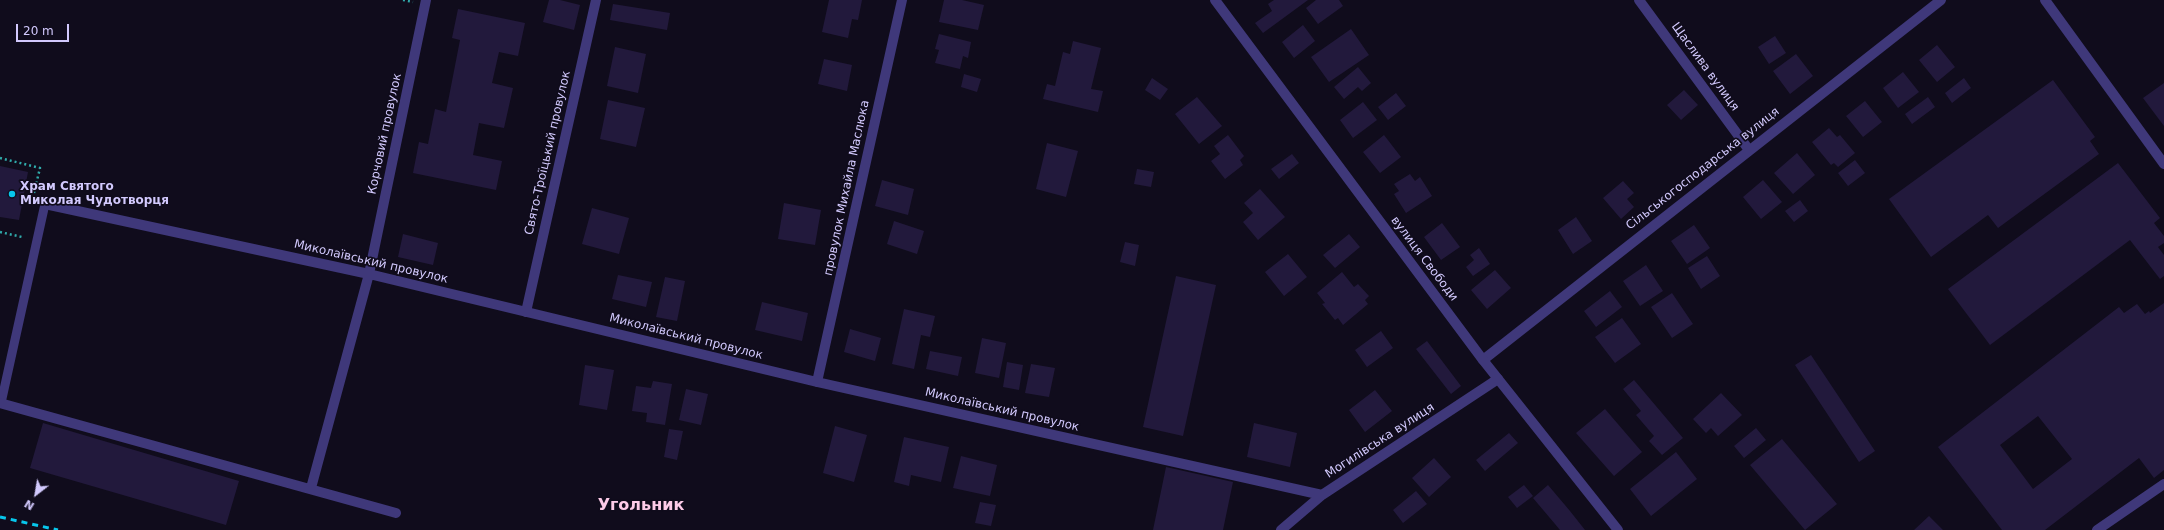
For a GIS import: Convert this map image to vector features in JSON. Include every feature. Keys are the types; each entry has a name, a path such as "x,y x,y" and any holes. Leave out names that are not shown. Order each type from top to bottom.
{"street":[{"name":"Корчовий провулок","path":"311,488 369,274 426,0"},
{"name":"Свято-Троїцький провулок","path":"526,312 596,0"},
{"name":"провулок Михайла Маслюка","path":"817,382 902,0"},
{"name":"вулиця Свободи","path":"1215,0 1483,360 1618,530"},
{"name":"Щаслива вулиця","path":"1640,0 1749,150"},
{"name":"Сільськогосподарська вулиця","path":"1483,360 1941,0"},
{"path":"2045,0 2164,164"},
{"name":"Миколаївський провулок","path":"45,204 369,274 817,382 1322,494"},
{"name":"Могилівська вулиця","path":"1281,530 1322,494 1498,379"},
{"path":"1,403 396,512"},
{"path":"2097,530 2164,484"}],"lane":[{"path":"1,403 45,204"}],"path":[{"path":"0,158 40,168 32,202"},
{"path":"0,232 22,237 24,230"}],"building":[{"path":"549,0 560,0 580,5 574,30 543,22"},
{"path":"829,0 862,0 858,20 852,19 848,38 822,32"},
{"path":"944,0 962,0 984,5 978,30 939,22"},
{"path":"1274,0 1308,0 1263,33 1255,23 1272,11 1268,4"},
{"path":"1316,0 1339,0 1343,6 1318,24 1306,8"},
{"path":"613,4 670,13 667,30 610,20"},
{"path":"458,9 525,23 518,56 499,52 492,83 513,88 504,128 479,123 473,155 502,161 496,190 413,173 419,142 428,144 435,109 446,112 460,40 452,38"},
{"path":"1303,25 1315,41 1294,58 1282,42"},
{"path":"1351,29 1369,55 1329,82 1311,57"},
{"path":"939,34 971,42 968,58 963,56 960,69 935,63 939,50 935,49"},
{"path":"1775,36 1786,53 1769,64 1758,47"},
{"path":"1073,41 1101,48 1091,89 1103,91 1098,112 1043,99 1047,84 1055,86 1063,52 1070,54"},
{"path":"1937,45 1955,67 1937,82 1919,60"},
{"path":"615,47 646,54 638,93 607,86"},
{"path":"1796,54 1813,76 1790,94 1773,71"},
{"path":"824,59 852,65 847,91 818,84"},
{"path":"1358,67 1371,83 1362,91 1358,87 1344,99 1334,87"},
{"path":"1903,72 1919,92 1898,108 1883,88"},
{"path":"964,74 981,79 977,92 961,87"},
{"path":"1152,78 1168,89 1160,100 1145,90"},
{"path":"1964,78 1971,88 1952,103 1945,93"},
{"path":"2053,80 2095,137 2090,141 2099,154 1998,228 1988,215 1931,257 1889,199"},
{"path":"2164,83 2164,126 2143,98"},
{"path":"1684,90 1698,105 1681,120 1667,105"},
{"path":"1396,93 1406,106 1388,120 1378,107"},
{"path":"1197,97 1222,126 1199,144 1175,114"},
{"path":"1928,97 1935,107 1912,124 1905,114"},
{"path":"608,100 645,108 636,147 600,139"},
{"path":"1865,101 1882,122 1863,137 1846,116"},
{"path":"1363,102 1377,120 1353,138 1340,120"},
{"path":"1829,128 1837,137 1840,135 1855,153 1838,167 1834,163 1831,165 1812,142"},
{"path":"1228,135 1244,156 1240,160 1243,165 1225,179 1211,161 1220,154 1214,146"},
{"path":"1384,135 1401,157 1380,173 1363,152"},
{"path":"1047,143 1078,151 1066,197 1036,189"},
{"path":"1797,153 1815,175 1793,194 1774,173"},
{"path":"1292,154 1299,163 1279,179 1271,169"},
{"path":"1855,160 1865,173 1848,186 1838,173"},
{"path":"2118,163 2160,218 2154,223 2164,236 2164,243 2158,247 2164,255 2164,276 2160,279 2130,240 1990,345 1948,289"},
{"name":"Храм Святого Миколая Чудотворця","path":"0,166 28,172 19,220 0,217"},
{"path":"1137,169 1154,172 1151,187 1134,184"},
{"path":"1410,174 1415,181 1420,177 1432,196 1406,213 1394,194 1399,191 1394,184"},
{"path":"882,180 914,189 908,215 875,206"},
{"path":"1763,180 1782,202 1761,219 1743,197"},
{"path":"1623,181 1634,193 1627,199 1634,207 1621,219 1603,198"},
{"path":"1260,189 1285,217 1258,240 1243,222 1253,213 1244,203"},
{"path":"1800,200 1808,211 1794,222 1785,211"},
{"path":"784,203 821,210 815,245 778,239"},
{"path":"592,208 629,218 619,254 582,244"},
{"path":"1576,217 1592,241 1573,254 1558,230"},
{"path":"894,221 924,231 917,254 887,244"},
{"path":"1442,223 1460,247 1441,260 1424,237"},
{"path":"1694,225 1710,248 1687,264 1671,241"},
{"path":"403,234 438,243 433,265 398,257"},
{"path":"1349,234 1360,247 1335,268 1323,255"},
{"path":"1125,242 1139,245 1135,266 1120,262"},
{"path":"1479,248 1490,264 1473,276 1466,267 1474,260 1470,255"},
{"path":"1288,254 1307,277 1284,296 1265,272"},
{"path":"1707,256 1720,276 1701,289 1688,268"},
{"path":"1646,265 1663,291 1640,306 1623,281"},
{"path":"1495,270 1511,288 1487,309 1471,290"},
{"path":"1342,272 1354,287 1358,284 1369,296 1365,300 1368,304 1343,325 1338,318 1335,320 1322,304 1325,303 1317,293"},
{"path":"618,275 652,282 646,307 612,299"},
{"path":"1176,276 1216,285 1183,436 1143,427"},
{"path":"665,277 685,281 677,321 656,317"},
{"path":"1610,291 1622,307 1596,327 1584,311"},
{"path":"1672,293 1693,324 1672,338 1651,307"},
{"path":"762,302 808,313 802,341 755,330"},
{"path":"2164,303 2164,470 2154,478 2139,458 2045,530 2002,530 1938,447 2119,307 2124,313 2137,304 2145,314 2149,311 2150,313","holes":["2038,416 2072,459 2033,489 2000,445"]},
{"path":"904,309 935,316 930,337 921,335 914,369 892,364"},
{"path":"1622,318 1641,344 1615,363 1595,337"},
{"path":"850,329 881,338 875,361 844,352"},
{"path":"1381,331 1393,348 1367,367 1355,350"},
{"path":"982,338 1006,343 999,378 975,373"},
{"path":"1427,341 1461,386 1451,394 1416,349"},
{"path":"930,351 962,357 958,376 926,369"},
{"path":"1811,355 1875,451 1859,462 1795,365"},
{"path":"1007,362 1023,365 1019,390 1003,387"},
{"path":"1031,364 1055,368 1049,397 1025,393"},
{"path":"585,365 614,370 607,410 579,405"},
{"path":"1634,380 1683,438 1662,455 1649,441 1654,436 1636,415 1641,411 1623,389"},
{"path":"653,381 672,384 665,425 646,422 647,413 632,411 636,386 651,388"},
{"path":"686,389 708,394 701,425 679,420"},
{"path":"1375,390 1392,411 1365,432 1349,410"},
{"path":"1721,393 1742,415 1718,436 1711,428 1706,433 1693,419"},
{"path":"1605,409 1642,452 1614,476 1576,433"},
{"path":"43,423 239,481 226,525 30,468"},
{"path":"1254,423 1297,433 1290,467 1247,457"},
{"path":"835,426 867,435 854,482 823,473"},
{"path":"1756,428 1766,440 1744,458 1734,446"},
{"path":"669,429 683,431 677,460 664,457"},
{"path":"1509,433 1518,443 1485,471 1476,460"},
{"path":"904,437 949,447 941,482 911,475 909,486 894,482"},
{"path":"1782,439 1837,504 1805,530 1750,465"},
{"path":"1676,452 1697,479 1651,516 1630,489"},
{"path":"961,456 997,465 990,496 953,488"},
{"path":"1434,458 1451,477 1429,497 1412,478"},
{"path":"1166,467 1233,482 1223,530 1153,530"},
{"path":"1524,485 1533,496 1517,508 1508,497"},
{"path":"1548,485 1585,530 1560,530 1533,498"},
{"path":"1416,491 1427,504 1403,523 1393,510"},
{"path":"980,502 996,505 991,526 975,523"},
{"path":"1929,516 1943,530 1914,530"}],"railway":[{"path":"0,517 58,530"}],"place":[{"name":"Храм Святого Миколая Чудотворця","path":"12,194"}],"district":[{"name":"Угольник","path":"641,506"}]}
